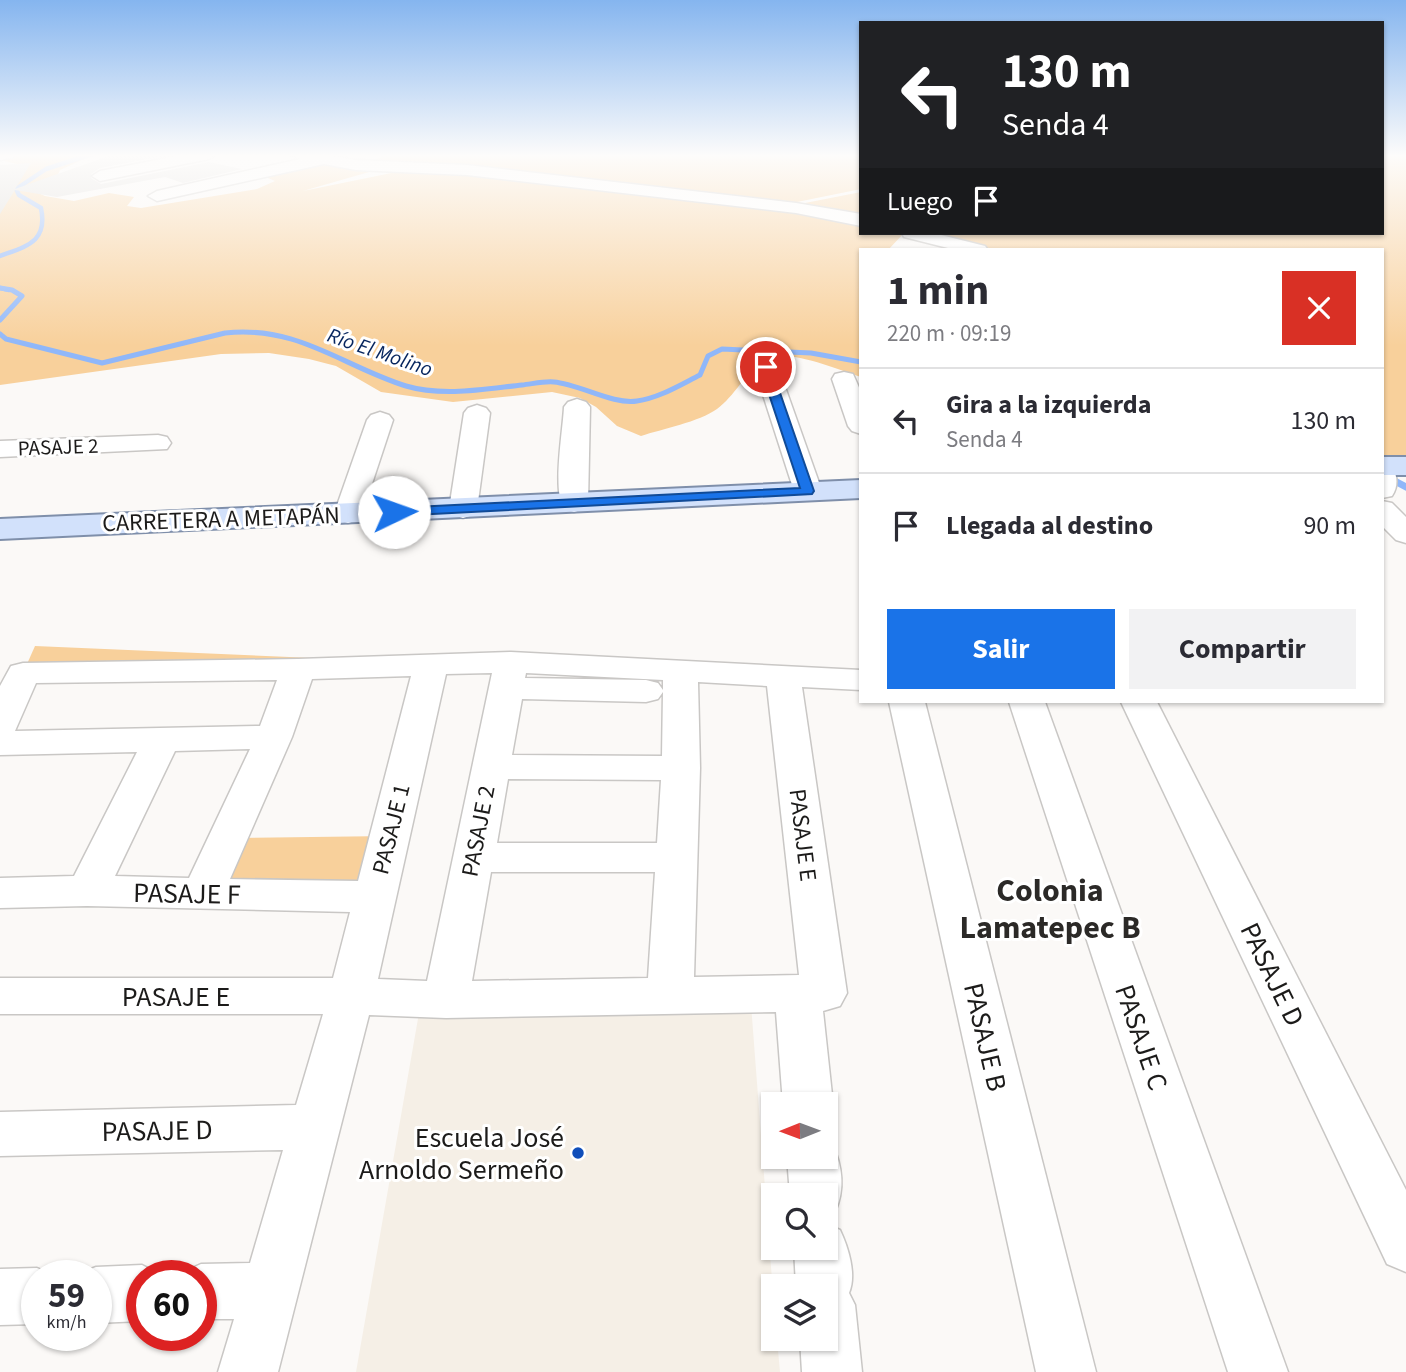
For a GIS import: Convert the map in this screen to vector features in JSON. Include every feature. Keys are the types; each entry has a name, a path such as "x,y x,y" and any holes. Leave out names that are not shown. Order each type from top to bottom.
{"main road":[{"path":"1384,466 1406,466"},
{"name":"CARRETERA A METAPÁN","path":"0,529 859,489"}],"street":[{"path":"919,235 970,248"},
{"path":"766,367 808,491"},
{"path":"844,379 859,420"},
{"path":"574,503 577,407"},
{"path":"463,509 477,413"},
{"path":"348,514 380,420"},
{"name":"PASAJE 2","path":"0,449 158,443"},
{"path":"1384,511 1406,534"},
{"path":"0,726 23,673 298,669 431,663 509,675 680,681 783,677 859,680"},
{"name":"PASAJE 1","path":"248,1372 351,996 431,663"},
{"path":"202,894 274,737 298,669"},
{"name":"PASAJE 2","path":"446,1000 509,675"},
{"name":"PASAJE E","path":"783,677 811,993 808,1092"},
{"path":"670,996 681,768 680,681"},
{"name":"PASAJE B","path":"907,703 1066,1372"},
{"name":"PASAJE C","path":"1027,703 1258,1372"},
{"name":"PASAJE D","path":"1139,703 1406,1246"},
{"path":"0,743 274,737"},
{"path":"87,891 162,739"},
{"path":"491,766 681,768"},
{"path":"473,857 676,858"},
{"name":"PASAJE F","path":"0,892 87,891 374,897"},
{"name":"PASAJE E","path":"0,996 351,996 446,1000 811,993"},
{"name":"PASAJE D","path":"0,1134 315,1127"},
{"path":"217,1292 271,1290"},
{"path":"0,1297 21,1296"},
{"path":"830,1351 832,1372"}],"shaded area":[{"path":"0,218 840,218 859,221 859,235 902,235 890,248 859,248 859,376 807,359 777,356 759,364 724,403 709,414 641,436 617,426 596,407 580,398 552,392 453,402 381,392 336,366 269,353 221,354 0,385"},
{"path":"1384,218 1406,218 1406,455 1384,455 1384,248 989,248 931,235 1384,235"},
{"path":"35,646 431,663 23,673"},
{"path":"389,836 374,897 202,894 228,838"},
{"name":"Escuela José Arnoldo Sermeño","path":"751,1004 761,1169 764,1169 765,1183 761,1183 761,1260 770,1260 772,1274 761,1274 761,1351 778,1351 780,1372 356,1372 419,1013"}],"waterway":[{"name":"Río El Molino","path":"0,256 33,241 41,228 42,218"},
{"name":"Río El Molino","path":"0,320 22,296 12,290 0,288 9,290"},
{"name":"Río El Molino","path":"0,334 6,339 102,363 225,333 251,332 297,341 383,378 420,389 464,391 554,382 628,401 653,397 700,375 708,356 722,349 811,353 859,362"},
{"name":"Río El Molino","path":"1391,479 1406,487"}],"place":[{"name":"Escuela José Arnoldo Sermeño","path":"578,1153"}],"district":[{"name":"Colonia Lamatepec B","path":"1050,908"}],"route":[{"path":"394,512 808,491 766,367"}]}
